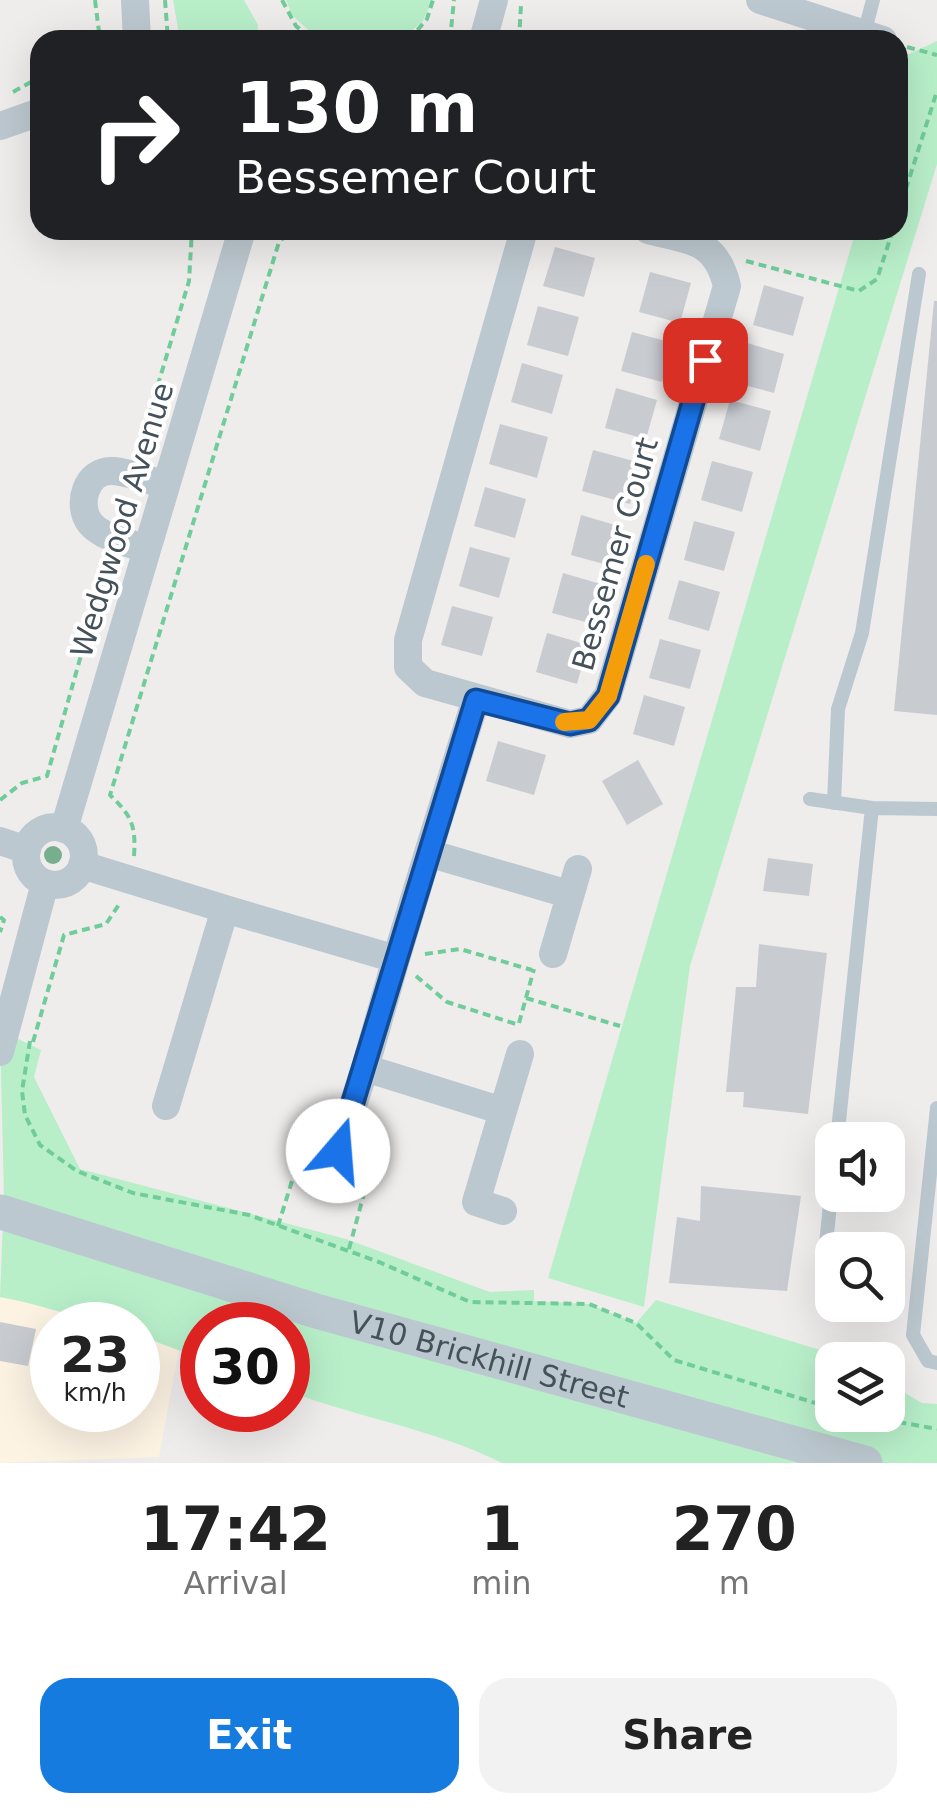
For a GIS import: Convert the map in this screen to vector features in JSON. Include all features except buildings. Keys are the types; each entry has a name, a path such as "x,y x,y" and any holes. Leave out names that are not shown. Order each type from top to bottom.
{"street":[{"path":"134,0 136,30"},
{"path":"486,30 494,0"},
{"path":"760,0 852,30"},
{"path":"0,126 30,116"},
{"name":"Wedgwood Avenue","path":"64,828 239,240"},
{"name":"Bessemer Court","path":"521,240 408,640 408,667 425,683 570,724 589,720 608,696 727,286 721,261"},
{"path":"684,240 705,246 721,261"},
{"path":"147,549 90,523 84,511 86,489 93,478 114,470 166,486"},
{"path":"338,1151 476,700"},
{"path":"64,828 78,839 82,865 68,882 45,884 32,874 13,846 37,834 64,828"},
{"path":"428,854 574,881 543,963"},
{"path":"82,865 396,959"},
{"path":"13,1042 45,884"},
{"path":"166,1106 225,909"},
{"path":"503,1211 476,1202 520,1054"},
{"path":"365,1068 503,1111"},
{"path":"303,1157 338,1151 368,1162"},
{"path":"0,1179 1,1213"},
{"name":"V10 Brickhill Street","path":"1,1213 316,1311 865,1463"}],"lane":[{"path":"873,0 873,30"},
{"path":"834,802 838,709 862,633 919,274"},
{"path":"810,799 872,808 937,809"},
{"path":"839,1122 872,808"},
{"path":"937,1108 914,1336 928,1361 937,1364"}],"path":[{"path":"95,0 99,30"},
{"path":"164,0 167,30"},
{"path":"282,0 303,30"},
{"path":"418,30 433,0"},
{"path":"451,30 454,0"},
{"path":"520,30 521,0"},
{"path":"908,47 937,55"},
{"path":"0,100 30,83"},
{"path":"908,182 937,91"},
{"path":"281,240 110,795 130,814 136,828 128,881 106,924 64,935 13,1042 26,1115 40,1145 77,1171 133,1193 248,1216 349,1251 470,1302 589,1304 636,1323 674,1360 815,1403"},
{"path":"721,261 751,261 859,291 877,279 889,240"},
{"path":"0,917 4,920 0,932"},
{"path":"460,949 543,963 518,1025 447,1002 396,959 460,949"},
{"path":"526,998 620,1026"},
{"path":"278,1226 303,1157"},
{"path":"349,1251 366,1193 368,1162"},
{"path":"905,1423 937,1429"}],"shaded area":[{"path":"0,1297 30,1303 30,1432 160,1432 160,1343 179,1350 159,1457 0,1463"}],"green space":[{"path":"173,0 244,0 258,25 258,30 178,30"},
{"path":"286,0 433,0 422,22 412,30 308,30 292,15"},
{"path":"937,41 937,164 690,966 644,1307 548,1278 853,240 908,240 908,55"},
{"path":"0,1030 41,1050 34,1077 80,1169 346,1239 490,1292 534,1290 534,1301 589,1304 636,1323 656,1300 815,1348 815,1432 905,1432 905,1393 922,1403 937,1404 937,1463 502,1463 450,1441 310,1398 310,1302 180,1302 180,1351 160,1343 160,1302 30,1304 0,1297 4,1197"}],"slow traffic":[{"path":"564,722 589,720 608,696 646,564"}],"route":[{"path":"338,1151 476,700 570,724 589,720 608,696 705,360"}]}
